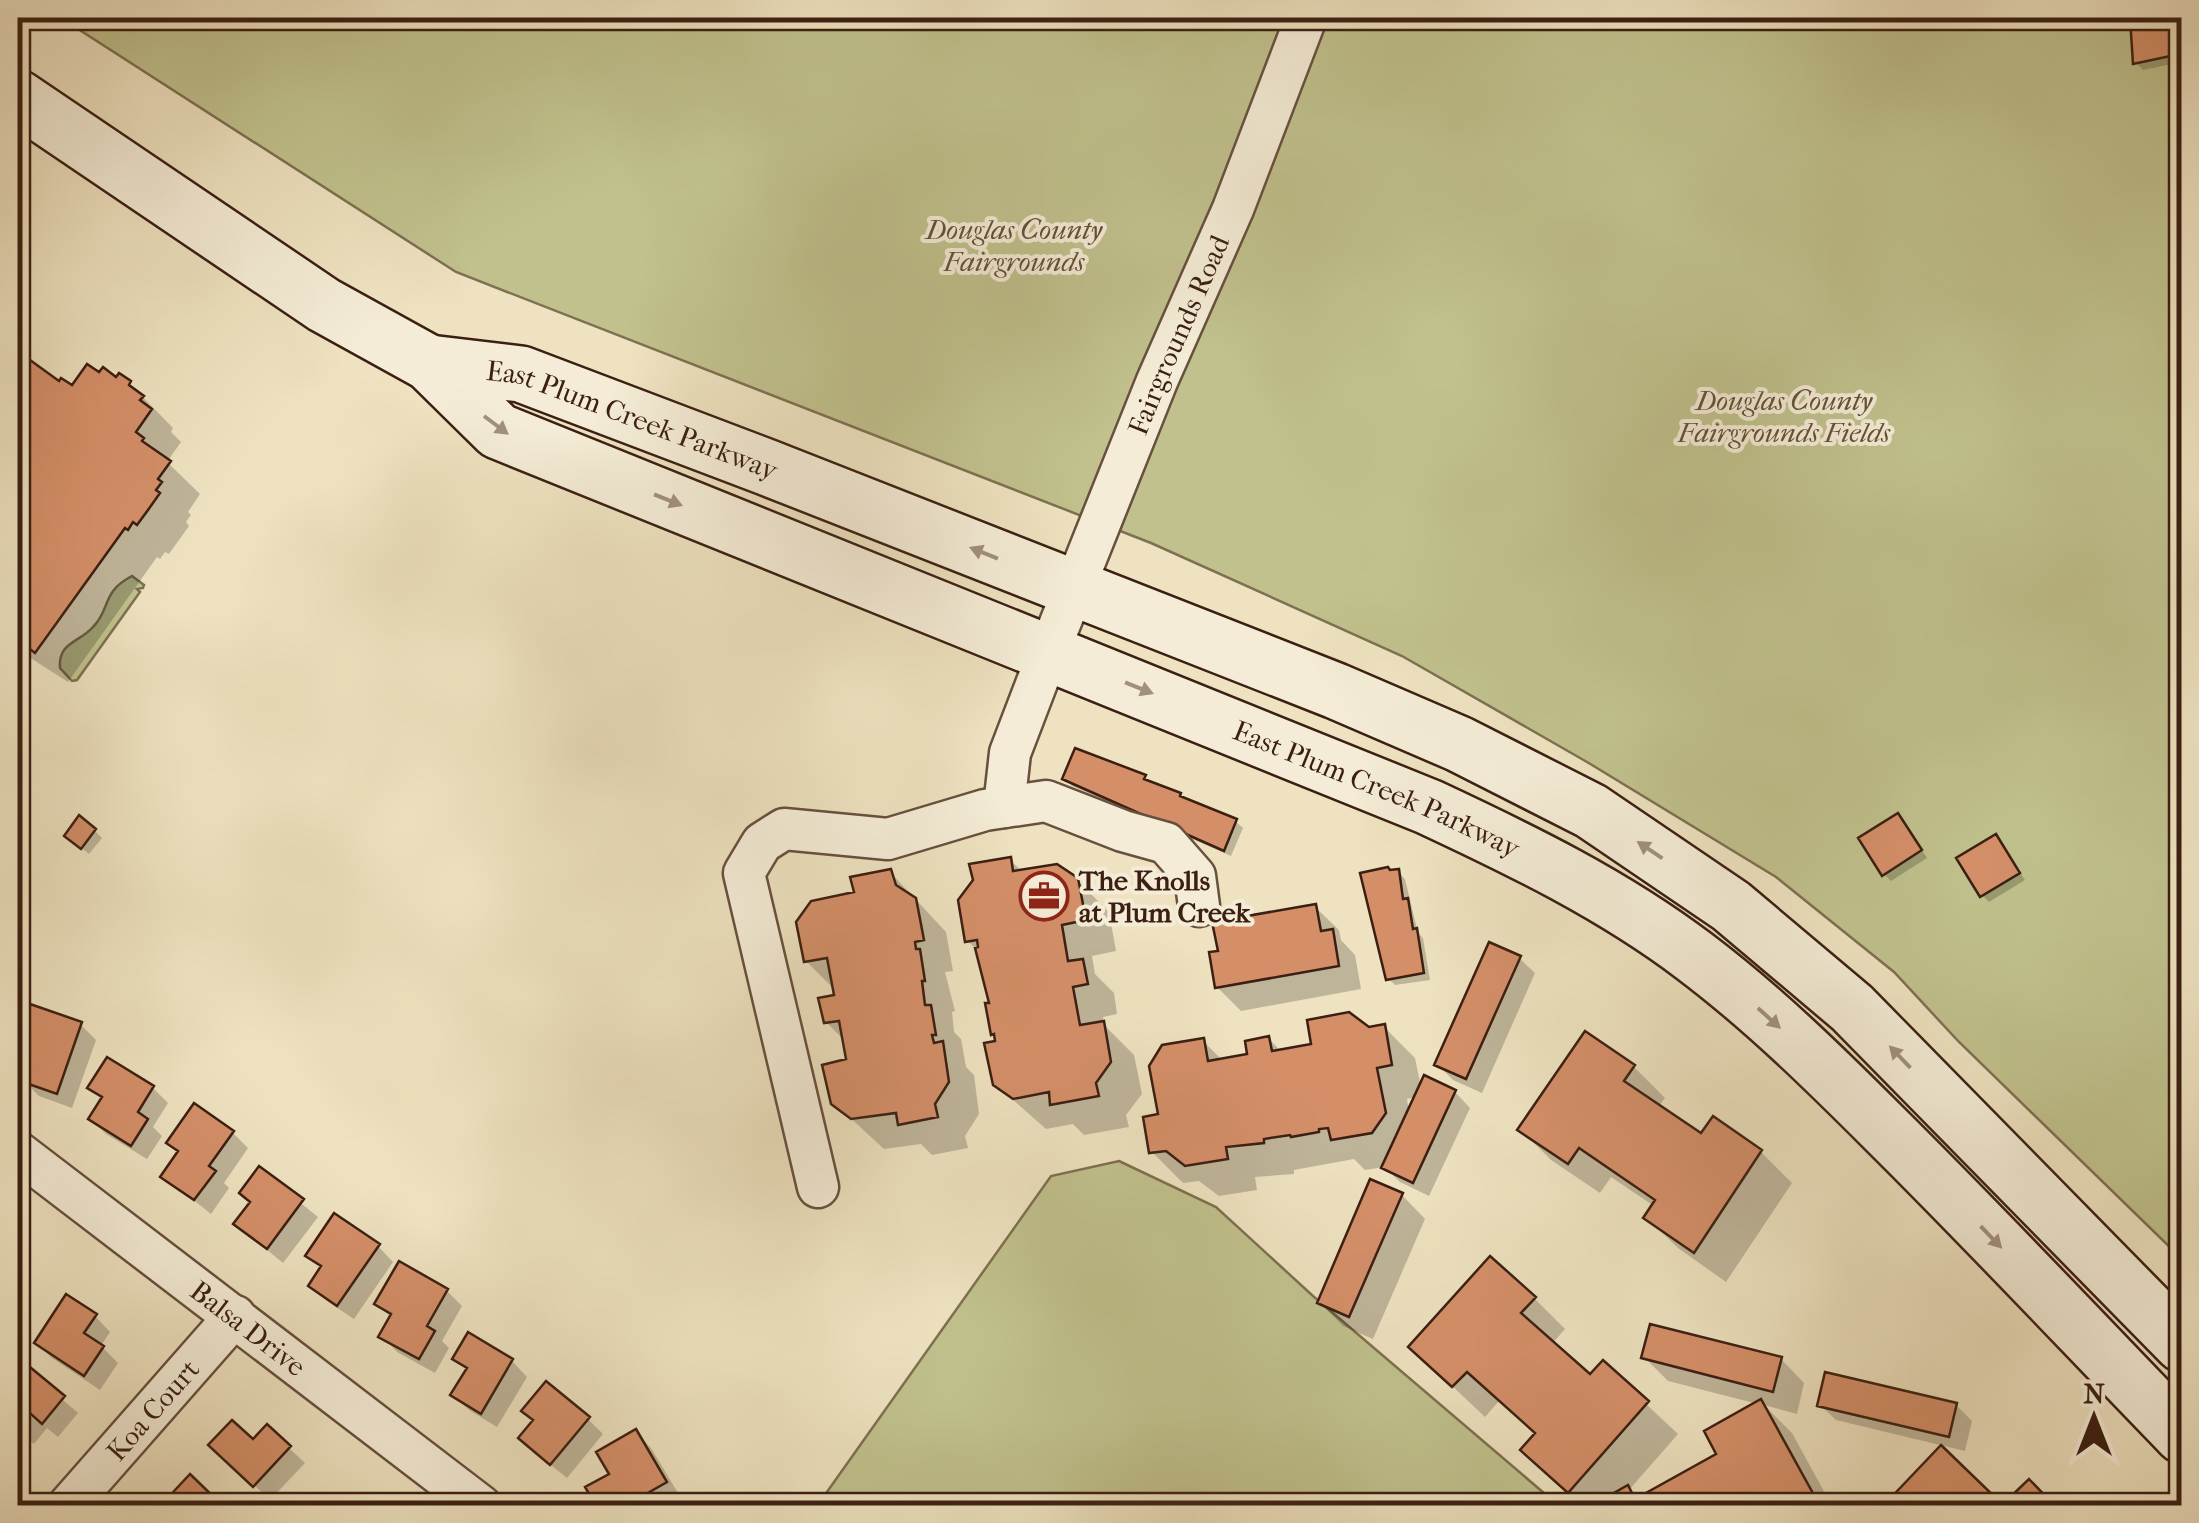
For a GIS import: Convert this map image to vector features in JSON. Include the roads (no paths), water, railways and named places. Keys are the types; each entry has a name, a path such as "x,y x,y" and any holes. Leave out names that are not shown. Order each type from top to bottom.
{"main road":[{"name":"East Plum Creek Parkway","path":"18,98 324,305 429,363 498,431 1430,807 1558,869 1649,924 1750,1001 1809,1054 1923,1166 2182,1435"},
{"name":"East Plum Creek Parkway","path":"429,363 520,374 1336,691 1459,744 1591,811 1685,873 1791,954 1852,1008 2182,1344"}],"street":[{"name":"Fairgrounds Road","path":"1004,807 1010,753 1048,651 1157,381 1247,175 1306,18"},
{"path":"818,1187 744,872 762,843 784,829 888,838 1004,807 1046,801 1166,843 1195,876 1199,906"},
{"name":"Balsa Drive","path":"18,1152 481,1506"},
{"name":"Koa Court","path":"68,1506 235,1316"}],"place":[{"name":"The Knolls at Plum Creek","path":"1044,896"}],"park label":[{"name":"Douglas County Fairgrounds","path":"1014,245"},
{"name":"Douglas County Fairgrounds Fields","path":"1784,416"}]}
